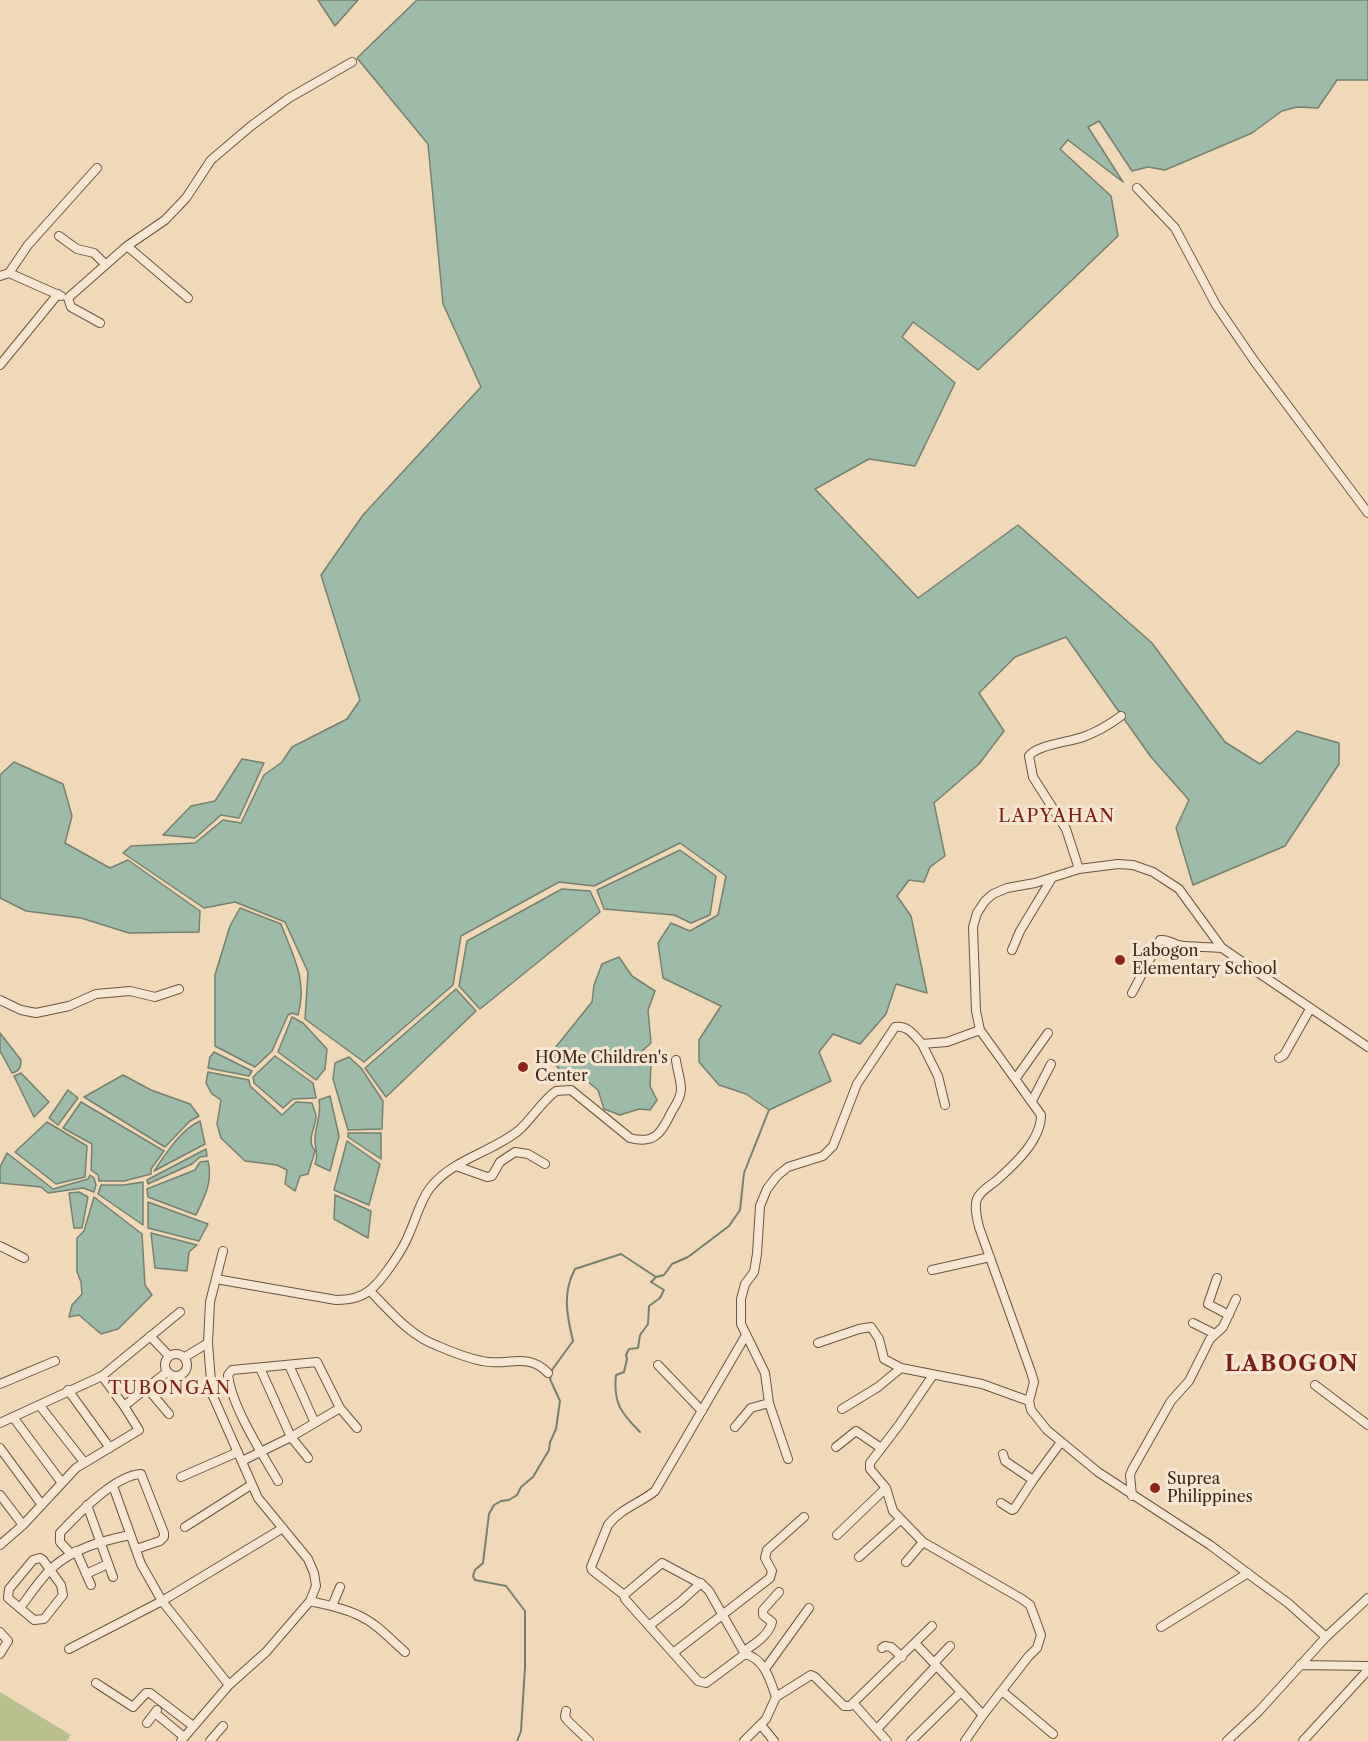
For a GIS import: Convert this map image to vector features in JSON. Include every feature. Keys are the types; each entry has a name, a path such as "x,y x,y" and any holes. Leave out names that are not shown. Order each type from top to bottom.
{"street":[{"path":"68,298 127,246 165,220 186,198 212,159 251,126 289,98 352,62"},
{"path":"0,276 9,273 28,245 97,168"},
{"path":"1137,188 1175,228 1216,305 1255,362 1368,513"},
{"path":"59,236 77,249 94,253 105,264"},
{"path":"127,246 188,298"},
{"path":"9,273 68,298 71,307 100,323"},
{"path":"0,365 58,294"},
{"path":"1079,869 1066,829 1033,777 1029,756 1041,748 1084,737 1106,727 1121,716"},
{"path":"1326,1637 1288,1603 1210,1545 1098,1472 1047,1430 1031,1410 1029,1401 1034,1382 979,1227 976,1200 1035,1139 1041,1115 980,1030 976,1011 973,927 977,913 993,894 1007,888 1052,878 1079,869 1118,864 1133,865 1153,872 1179,889 1222,948 1368,1047"},
{"path":"1012,950 1020,931 1052,878"},
{"path":"1132,993 1160,940 1164,939 1187,946 1222,948"},
{"path":"0,999 32,1013 69,1006 96,994 130,992 155,997 179,989"},
{"path":"1279,1059 1284,1055 1310,1009"},
{"path":"788,1459 769,1403 765,1373 741,1324 741,1299 745,1284 754,1272 760,1206 767,1190 777,1176 788,1167 823,1156 833,1146 857,1084 895,1027 903,1026 908,1029 922,1044 938,1076 945,1105"},
{"path":"922,1044 947,1042 980,1030"},
{"path":"1016,1078 1048,1033"},
{"path":"216,1279 336,1300 350,1300 370,1291 408,1238 430,1188 456,1166 518,1131 551,1095 562,1090 571,1090 630,1138 639,1140 654,1137 663,1130 681,1089 676,1060"},
{"path":"1032,1101 1051,1064"},
{"path":"456,1166 487,1177 492,1176 500,1162 515,1152 528,1154 545,1164"},
{"path":"0,1246 24,1258"},
{"path":"147,1723 156,1711 182,1739 229,1685 266,1652 310,1600 316,1586 312,1566 269,1512 252,1485 212,1394 208,1343 210,1302 223,1251"},
{"path":"932,1270 990,1257"},
{"path":"1217,1278 1208,1304 1229,1315"},
{"path":"370,1291 412,1331 428,1342 482,1362 529,1361 548,1373"},
{"path":"1132,1496 1130,1475 1132,1470 1171,1401 1190,1380 1215,1334 1223,1328 1236,1299"},
{"path":"0,1423 102,1376 180,1312"},
{"path":"1193,1323 1215,1334"},
{"path":"818,1343 871,1327 879,1339 884,1359 901,1368 982,1384 1029,1401"},
{"path":"746,1335 655,1491 645,1500 612,1520 597,1551 592,1570 624,1595 625,1599 698,1681 706,1683 745,1653 770,1629 772,1622 763,1615 762,1610 779,1592"},
{"path":"150,1336 169,1356"},
{"path":"185,1358 208,1343"},
{"path":"175,1353 185,1358 188,1363 183,1374 172,1376 167,1372 165,1366 169,1356 175,1353"},
{"path":"0,1384 55,1361"},
{"path":"278,1481 231,1393 228,1375 232,1370 314,1361 319,1363 340,1408 357,1428"},
{"path":"289,1365 315,1423"},
{"path":"658,1365 702,1411"},
{"path":"260,1368 291,1437 308,1458"},
{"path":"842,1409 878,1387 901,1368"},
{"path":"124,1406 167,1372"},
{"path":"933,1375 869,1466 886,1488 893,1511 900,1520 923,1542 1030,1605 1041,1635 1040,1643 965,1741"},
{"path":"0,1545 23,1525 84,1462 139,1429 102,1376"},
{"path":"1315,1385 1368,1425"},
{"path":"147,1388 169,1414"},
{"path":"68,1390 110,1448"},
{"path":"735,1427 751,1408 769,1403"},
{"path":"40,1406 84,1462"},
{"path":"242,1461 291,1437 340,1408"},
{"path":"13,1417 62,1483"},
{"path":"836,1448 856,1431 881,1448"},
{"path":"1001,1503 1014,1509 1061,1442"},
{"path":"0,1448 42,1505"},
{"path":"180,1477 238,1452"},
{"path":"1003,1454 1005,1461 1033,1480"},
{"path":"92,1585 73,1553 60,1542 60,1533 99,1494 136,1474 143,1476 164,1533 160,1541 136,1549"},
{"path":"185,1527 252,1485"},
{"path":"113,1486 141,1564 162,1601 229,1685"},
{"path":"837,1535 886,1488"},
{"path":"0,1495 23,1525"},
{"path":"87,1505 113,1577"},
{"path":"674,1653 770,1578 772,1571 765,1558 767,1550 804,1517"},
{"path":"859,1557 900,1520"},
{"path":"69,1649 162,1601 283,1528"},
{"path":"20,1608 50,1569 73,1553 100,1542 130,1535"},
{"path":"906,1562 923,1542"},
{"path":"40,1558 50,1569 63,1590 61,1600 44,1619 34,1620 8,1598 9,1589 33,1560 40,1558"},
{"path":"624,1595 662,1563 701,1583 709,1591 745,1653 754,1657 765,1669 776,1697"},
{"path":"86,1574 108,1564"},
{"path":"1161,1627 1248,1573"},
{"path":"650,1625 701,1583"},
{"path":"332,1606 340,1587"},
{"path":"1227,1741 1259,1711 1326,1637 1368,1598"},
{"path":"310,1600 360,1615 405,1652"},
{"path":"765,1669 809,1608"},
{"path":"744,1741 761,1725 771,1711 776,1697 813,1676 844,1706 854,1704 932,1626"},
{"path":"0,1632 8,1641 0,1654"},
{"path":"915,1643 983,1715"},
{"path":"877,1729 950,1646"},
{"path":"882,1648 891,1647 902,1657"},
{"path":"1300,1665 1368,1668"},
{"path":"1303,1741 1368,1668"},
{"path":"96,1683 133,1707 146,1693 150,1693 193,1726"},
{"path":"1002,1691 1053,1734"},
{"path":"911,1741 961,1692"},
{"path":"854,1704 887,1741"},
{"path":"566,1711 566,1719 589,1741"},
{"path":"761,1725 774,1741"},
{"path":"210,1741 223,1726"}],"shaded area":[{"path":"318,0 358,0 335,26"},
{"path":"417,0 1368,0 1368,80 1337,80 1318,108 1297,107 1282,111 1252,133 1165,170 1148,167 1132,171 1099,121 1088,127 1123,182 1068,140 1060,149 1111,196 1118,236 978,370 913,322 902,337 955,383 915,466 869,459 815,489 918,598 1018,525 1152,643 1225,742 1260,764 1297,731 1339,743 1339,764 1285,846 1193,885 1176,828 1189,800 1151,757 1066,637 1015,657 979,693 1004,731 979,764 934,803 945,856 930,867 924,882 909,880 897,896 911,916 927,993 896,984 886,1014 860,1044 833,1034 819,1052 831,1081 769,1110 746,1094 719,1085 699,1062 699,1040 721,1006 663,978 658,943 671,923 690,931 718,915 726,876 680,843 594,886 559,882 461,936 453,985 364,1062 305,1019 308,972 285,922 235,902 204,908 123,853 131,846 195,843 223,820 241,823 264,775 282,762 292,747 347,719 360,700 321,575 363,515 481,387 443,304 428,144 357,58"},
{"path":"242,759 264,763 239,818 221,815 195,838 163,835 191,806 215,801"},
{"path":"14,762 63,784 72,816 65,843 110,868 128,860 200,911 199,932 129,933 81,918 26,911 0,898 0,775"},
{"path":"680,850 716,876 710,915 691,923 674,915 604,909 597,890"},
{"path":"562,889 590,891 600,912 480,1009 459,986 467,941"},
{"path":"240,908 281,924 300,980 301,1003 298,1015 292,1013 288,1015 272,1051 255,1067 215,1046 215,975 230,926"},
{"path":"619,957 632,976 655,991 648,1010 651,1043 642,1051 651,1064 650,1086 657,1100 650,1110 639,1109 620,1115 604,1109 598,1090 588,1082 561,1071 553,1062 555,1048 592,1002 594,985 602,964"},
{"path":"456,989 476,1011 386,1097 365,1068"},
{"path":"292,1017 303,1023 327,1049 325,1069 316,1080 278,1052"},
{"path":"0,1033 21,1060 19,1069 12,1073 0,1051"},
{"path":"214,1052 252,1071 249,1076 208,1068 210,1057"},
{"path":"275,1056 313,1083 316,1098 293,1099 283,1108 254,1083 253,1077"},
{"path":"349,1057 361,1068 383,1101 382,1129 348,1130 333,1079 335,1063"},
{"path":"208,1072 249,1080 250,1086 282,1115 296,1102 312,1103 316,1117 311,1142 315,1151 308,1174 300,1176 295,1191 285,1184 287,1170 277,1165 245,1161 221,1138 217,1124 221,1100 212,1094 206,1083"},
{"path":"21,1073 49,1102 34,1117 14,1076"},
{"path":"123,1075 151,1090 190,1104 199,1116 190,1121 165,1147 84,1097"},
{"path":"68,1090 78,1098 58,1125 49,1118"},
{"path":"330,1096 339,1136 330,1171 315,1164 317,1155 315,1140 320,1110 319,1100"},
{"path":"81,1102 164,1151 151,1169 151,1174 124,1181 99,1181 98,1175 91,1170 92,1144 63,1128"},
{"path":"200,1121 205,1144 154,1171 180,1136"},
{"path":"47,1122 87,1146 85,1177 56,1184 15,1152"},
{"path":"348,1133 381,1133 381,1159 348,1137"},
{"path":"347,1141 380,1164 369,1205 334,1190"},
{"path":"206,1149 207,1156 200,1157 192,1164 148,1184 147,1180"},
{"path":"7,1153 53,1189 88,1179 90,1175 94,1178 96,1185 94,1192 83,1188 48,1193 41,1187 0,1183 0,1167"},
{"path":"208,1161 209,1182 196,1215 148,1197 147,1189 195,1170 200,1162"},
{"path":"143,1182 143,1225 98,1194 101,1185"},
{"path":"79,1192 88,1197 82,1228 74,1228 69,1193"},
{"path":"335,1195 371,1211 368,1238 334,1219"},
{"path":"94,1197 142,1234 145,1285 152,1295 118,1329 101,1334 79,1315 69,1317 72,1305 82,1294 77,1272 77,1238 84,1231"},
{"path":"148,1202 208,1224 199,1241 148,1228"},
{"path":"151,1233 197,1245 189,1252 187,1271 155,1268"},
{"path":"0,1692 71,1735 67,1741 0,1741"}],"waterway":[{"path":"517,1741 521,1731 525,1667 525,1611 506,1586 475,1580 473,1576 475,1570 483,1563 489,1514 494,1505 517,1495 521,1487 533,1477 549,1450 556,1429 560,1401 550,1379 552,1370 573,1341 567,1305 571,1278 575,1269 621,1254 656,1277 664,1275 672,1264 688,1257 729,1226 740,1210 744,1173 769,1110"},
{"path":"640,1432 623,1413 617,1400 616,1375 624,1372 629,1349 638,1348 640,1335 648,1324 649,1306 660,1298 664,1290 651,1282 656,1277"}],"place":[{"name":"Labogon Elementary School","path":"1120,960"},
{"name":"HOMe Children's Center","path":"523,1067"},
{"name":"Suprea Philippines","path":"1155,1488"}],"district":[{"name":"LAPYAHAN","path":"1057,817"},
{"name":"LABOGON","path":"1292,1365"},
{"name":"TUBONGAN","path":"170,1389"}]}
